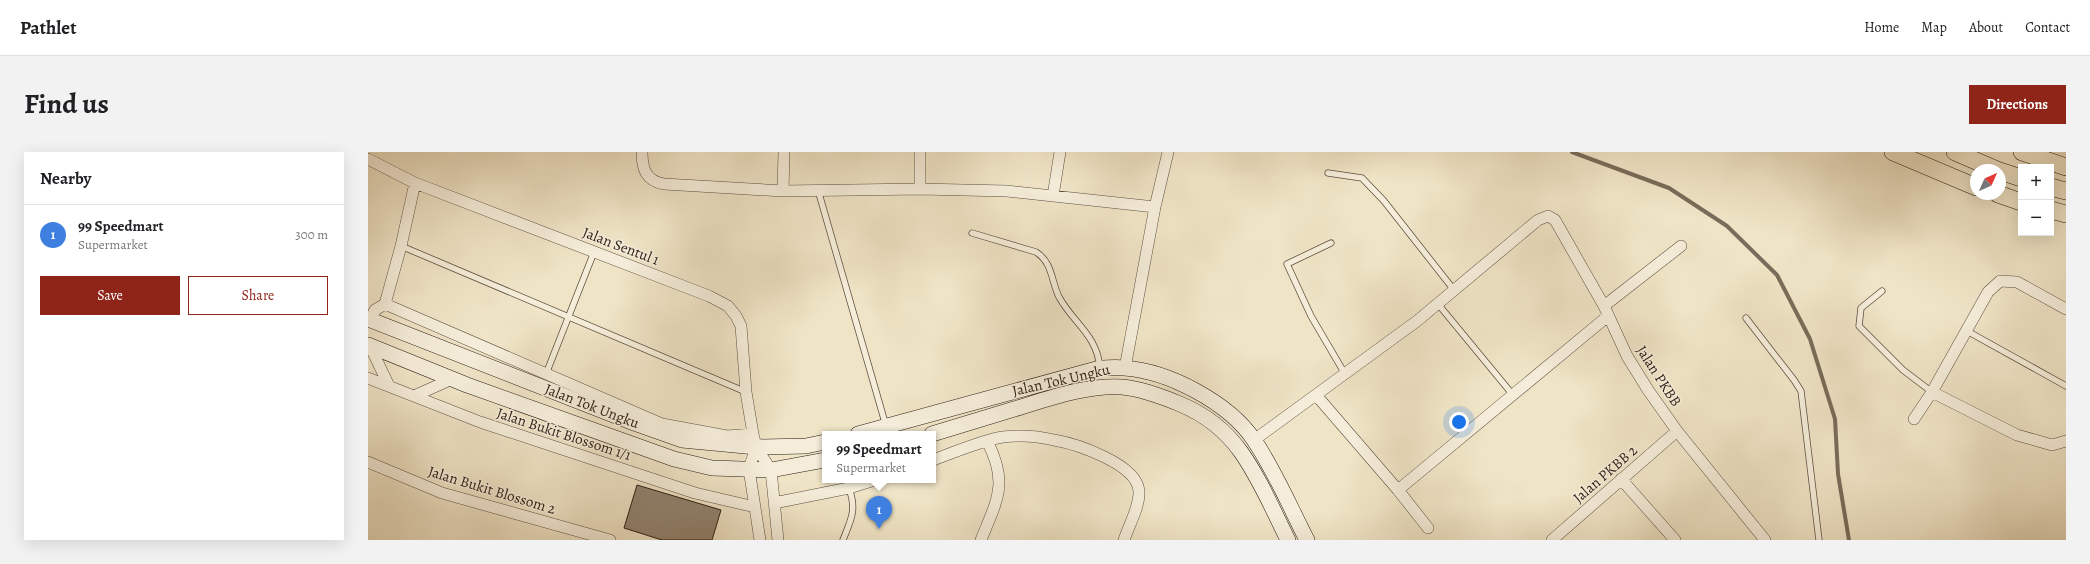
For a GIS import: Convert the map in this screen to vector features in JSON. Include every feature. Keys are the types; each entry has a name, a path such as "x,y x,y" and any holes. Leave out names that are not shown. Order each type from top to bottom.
{"main road":[{"path":"1893,152 1902,158 1970,185"},
{"path":"1955,152 1983,164"},
{"path":"2022,152 2066,166"},
{"path":"2006,173 2018,177"},
{"path":"2054,188 2066,191"},
{"path":"2006,197 2018,201"},
{"path":"2054,211 2066,214"},
{"name":"Jalan Tok Ungku","path":"369,320 634,423 682,440 754,441 806,446 822,443"},
{"name":"Jalan Tok Ungku","path":"369,345 452,379 674,459 712,468 771,470 822,461"},
{"name":"Jalan Tok Ungku","path":"868,431 1100,368 1125,368 1156,374 1202,395 1225,410 1243,426 1254,440 1307,540"},
{"name":"Jalan Tok Ungku","path":"936,433 1060,395 1096,388 1121,387 1148,392 1190,408 1210,421 1227,436 1240,452 1259,482 1288,540"}],"street":[{"path":"642,152 644,171 649,178 656,183 783,191 920,188 1007,191 1155,207"},
{"path":"783,191 784,152"},
{"path":"920,152 920,188"},
{"path":"1053,196 1060,152"},
{"path":"1125,368 1155,207 1168,152"},
{"name":"Jalan Sentul 1","path":"368,159 415,183 709,296 728,306 736,316 741,326 746,392 754,441"},
{"path":"369,320 375,310 385,304 401,246 415,183"},
{"name":"Jalan PKBB","path":"1454,290 1538,220 1548,216 1555,220 1606,311 1627,356 1677,431 1765,540"},
{"path":"1398,490 1513,395 1681,246"},
{"path":"1914,419 1932,392 1988,292 2000,281 2017,282 2066,309"},
{"path":"1254,440 1345,374 1438,304 1454,290"},
{"path":"385,304 662,424 754,441 771,470 778,540"},
{"path":"369,345 389,386"},
{"name":"Jalan Bukit Blossom 1/1","path":"368,378 480,422 687,490 755,507"},
{"path":"414,396 452,379"},
{"path":"1932,392 2017,435 2052,446 2066,441"},
{"path":"1316,395 1398,490 1428,528"},
{"name":"Jalan PKBB 2","path":"1552,540 1677,431"},
{"path":"936,459 987,441 1017,436 1055,440 1100,455 1125,468 1137,481 1139,499 1124,540"},
{"path":"754,441 749,469 760,540"},
{"path":"980,540 998,498 1000,487 999,469 987,441"},
{"name":"Jalan Bukit Blossom 2","path":"368,462 442,493 610,540"},
{"path":"1621,479 1675,540"},
{"path":"774,503 849,488 865,483"}],"lane":[{"path":"1328,173 1362,178 1384,201 1454,290"},
{"path":"818,190 886,426"},
{"path":"972,233 1036,252 1042,256 1052,273 1059,297 1096,348 1100,368"},
{"path":"1331,243 1287,264 1311,316 1345,374"},
{"path":"401,246 746,392"},
{"path":"546,374 594,252"},
{"path":"1882,291 1861,308 1859,326 1903,370 1932,392"},
{"path":"1438,304 1513,395"},
{"path":"1746,318 1801,391 1819,540"},
{"path":"1967,330 2066,386"},
{"path":"843,540 854,512 853,501 849,488"}],"building":[{"path":"637,485 721,510 712,540 662,540 624,528"}],"waterway":[{"path":"1572,152 1669,188 1727,226 1777,275 1810,339 1835,419 1838,474 1849,540"}],"place":[{"name":"99 Speedmart","path":"879,529"}]}
